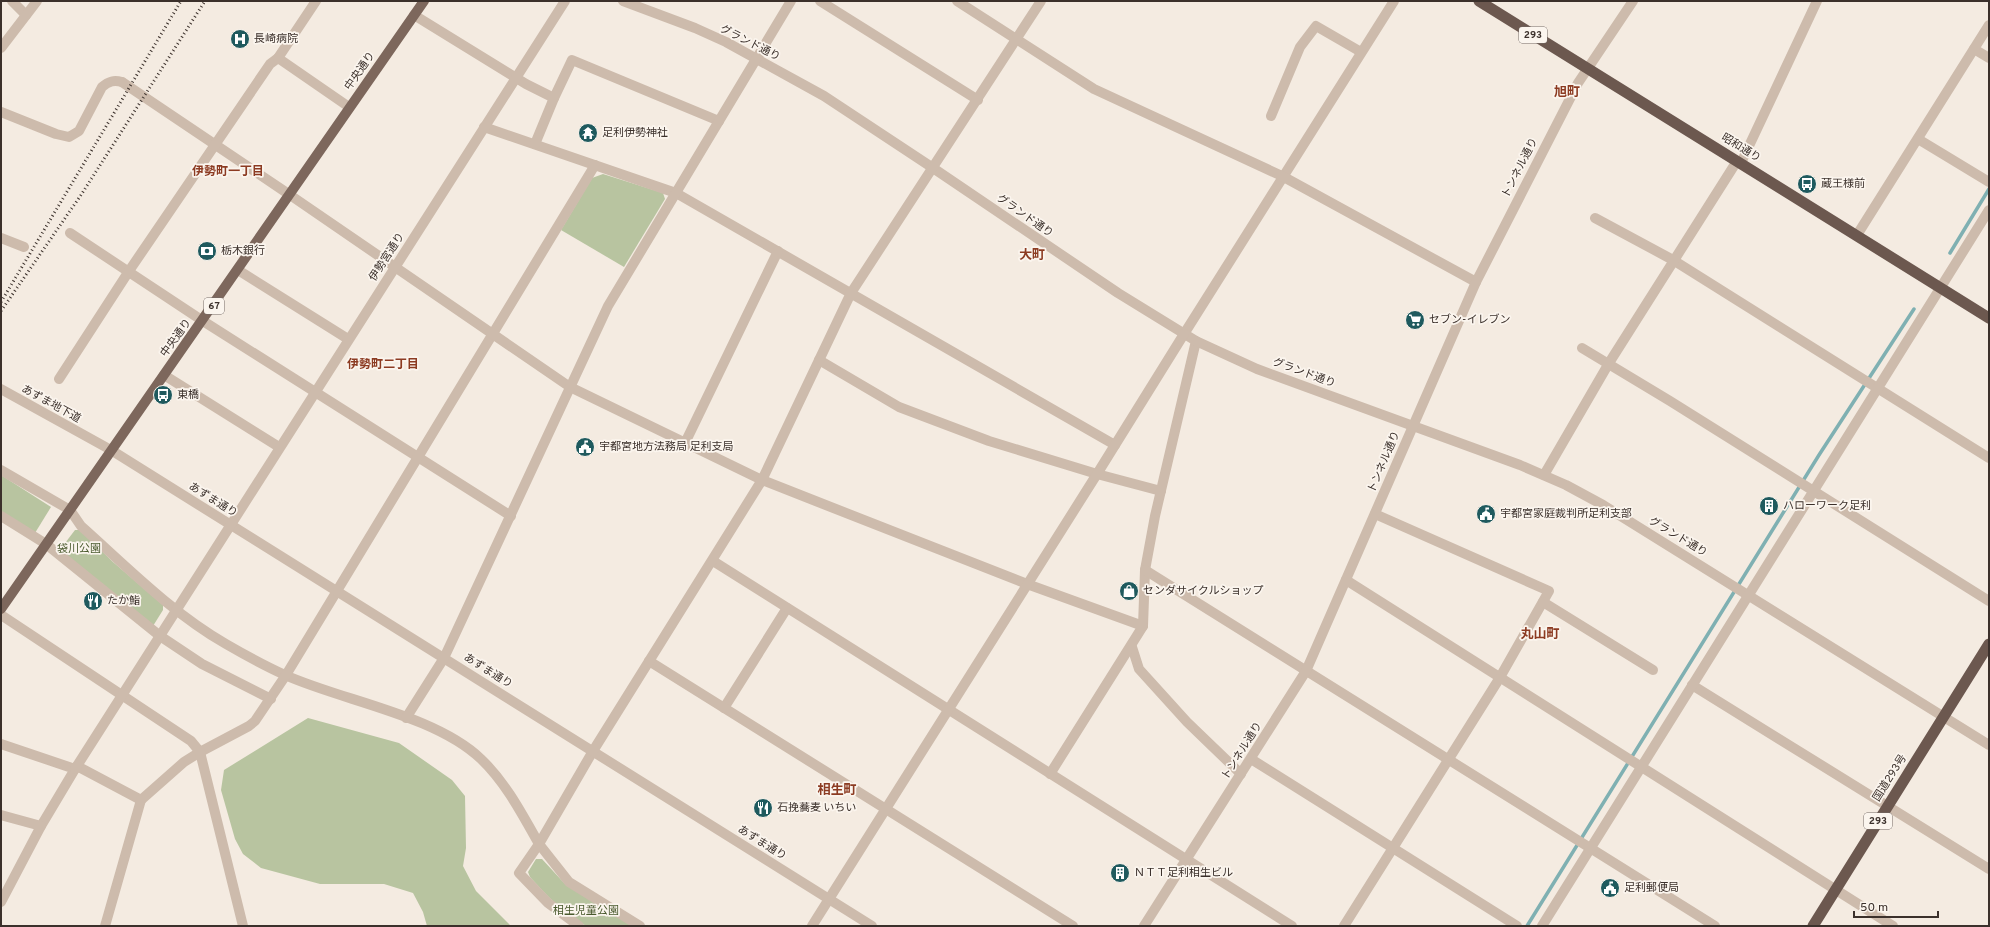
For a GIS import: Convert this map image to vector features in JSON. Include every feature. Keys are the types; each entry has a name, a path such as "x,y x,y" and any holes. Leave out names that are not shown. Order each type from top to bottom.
{"highway":[{"name":"昭和通り","path":"1479,1 1989,318"},
{"name":"国道293号","path":"1813,926 1989,644"}],"main road":[{"name":"中央通り","path":"1,609 111,450 203,321 424,1"}],"street":[{"path":"12,1 26,14"},
{"path":"1,48 37,1"},
{"path":"59,379 129,270 270,64 278,58 316,1"},
{"name":"伊勢宮通り","path":"1,902 41,826 76,767 565,1"},
{"name":"グランド通り","path":"623,1 695,28 757,59 824,96 1111,289 1196,341 1257,369 1413,425 1544,475 1603,505 1749,594 1989,745"},
{"path":"406,718 444,658 608,306 791,1"},
{"path":"820,1 978,100"},
{"path":"957,1 1094,89 1282,176 1476,282"},
{"path":"579,926 548,903 519,873 539,844 649,661 762,480 851,294 1041,1"},
{"path":"812,926 948,708 1097,474 1282,176 1394,1"},
{"name":"トンネル通り","path":"1144,926 1188,860 1306,671 1476,282 1578,83 1633,1"},
{"path":"1544,475 1609,363 1673,260 1739,162 1817,1"},
{"path":"414,15 516,78 554,98"},
{"path":"1857,235 1989,25"},
{"path":"1271,116 1300,47 1316,26 1361,52"},
{"path":"1974,49 1989,58"},
{"path":"278,58 349,108"},
{"path":"535,144 572,60 719,121"},
{"path":"1,112 56,134 69,137 79,131 102,88 108,82 122,82 290,195 570,388 762,480 1027,584 1143,626"},
{"path":"484,127 676,192 1115,445"},
{"path":"1918,138 1989,182"},
{"path":"105,926 141,800 184,762 249,726 271,699 491,334 595,165"},
{"path":"1542,926 1589,848 1989,210"},
{"path":"1595,218 1673,260 1989,458"},
{"path":"70,233 129,270 203,321 314,393 511,516"},
{"path":"1,238 24,246"},
{"path":"685,443 778,251"},
{"path":"238,270 348,339"},
{"path":"1050,774 1132,647 1143,626 1145,570 1161,491 1196,341"},
{"path":"1582,348 1609,363 1989,601"},
{"path":"819,360 899,407 989,441 1097,474 1161,491"},
{"path":"164,375 279,447"},
{"name":"あずま地下道","path":"1,389 89,439"},
{"name":"あずま通り","path":"89,439 111,450 230,526 594,751 872,926"},
{"path":"1,470 70,510 81,526 176,610 225,644 286,675 406,718 443,733 481,758 503,784 539,844 569,882 640,926"},
{"path":"1344,926 1499,679 1550,591 1374,514"},
{"path":"1,516 46,544 160,636 202,664 271,699"},
{"path":"712,561 948,708 1292,926"},
{"path":"1145,570 1448,761 1715,926"},
{"path":"1346,580 1499,679 1893,926"},
{"path":"1543,602 1653,670"},
{"path":"724,708 787,608"},
{"path":"1,615 191,741 200,752 243,926"},
{"path":"1132,647 1139,669 1187,722 1241,774"},
{"path":"649,661 1073,926"},
{"path":"1692,685 1989,869"},
{"path":"1,744 76,767 141,800"},
{"path":"1251,758 1517,926"},
{"path":"1,815 41,826"}],"green space":[{"path":"603,174 663,193 665,199 624,267 561,230 592,178"},
{"name":"袋川公園","path":"1,475 51,507 35,533 1,512"},
{"name":"袋川公園","path":"75,530 80,530 113,562 163,605 163,610 153,626 59,551"},
{"path":"308,718 399,743 452,780 465,796 466,848 463,866 476,891 511,926 427,926 423,912 413,893 384,884 320,884 261,868 243,854 235,839 221,790 224,770"},
{"name":"相生児童公園","path":"536,859 542,859 565,884 632,926 588,926 573,919 565,913 530,877 528,872"}],"waterway":[{"path":"1950,253 1989,189"},
{"path":"1527,926 1819,455 1914,309"}],"railway":[{"path":"1,302 181,1"},
{"path":"1,311 81,195 205,1"}],"place":[{"name":"長崎病院","path":"240,39"},
{"name":"足利伊勢神社","path":"588,133"},
{"name":"蔵王様前","path":"1807,184"},
{"name":"栃木銀行","path":"207,251"},
{"name":"セブン-イレブン","path":"1415,320"},
{"name":"東橋","path":"163,395"},
{"name":"宇都宮地方法務局 足利支局","path":"585,447"},
{"name":"ハローワーク足利","path":"1769,506"},
{"name":"宇都宮家庭裁判所足利支部","path":"1486,514"},
{"name":"センダサイクルショップ","path":"1129,591"},
{"name":"たか鮨","path":"93,601"},
{"name":"石挽蕎麦 いちい","path":"763,808"},
{"name":"ＮＴＴ足利相生ビル","path":"1120,873"},
{"name":"足利郵便局","path":"1610,888"}],"district":[{"name":"旭町","path":"1567,93"},
{"name":"伊勢町一丁目","path":"228,172"},
{"name":"大町","path":"1032,256"},
{"name":"伊勢町二丁目","path":"383,365"},
{"name":"丸山町","path":"1540,635"},
{"name":"相生町","path":"837,791"}]}
